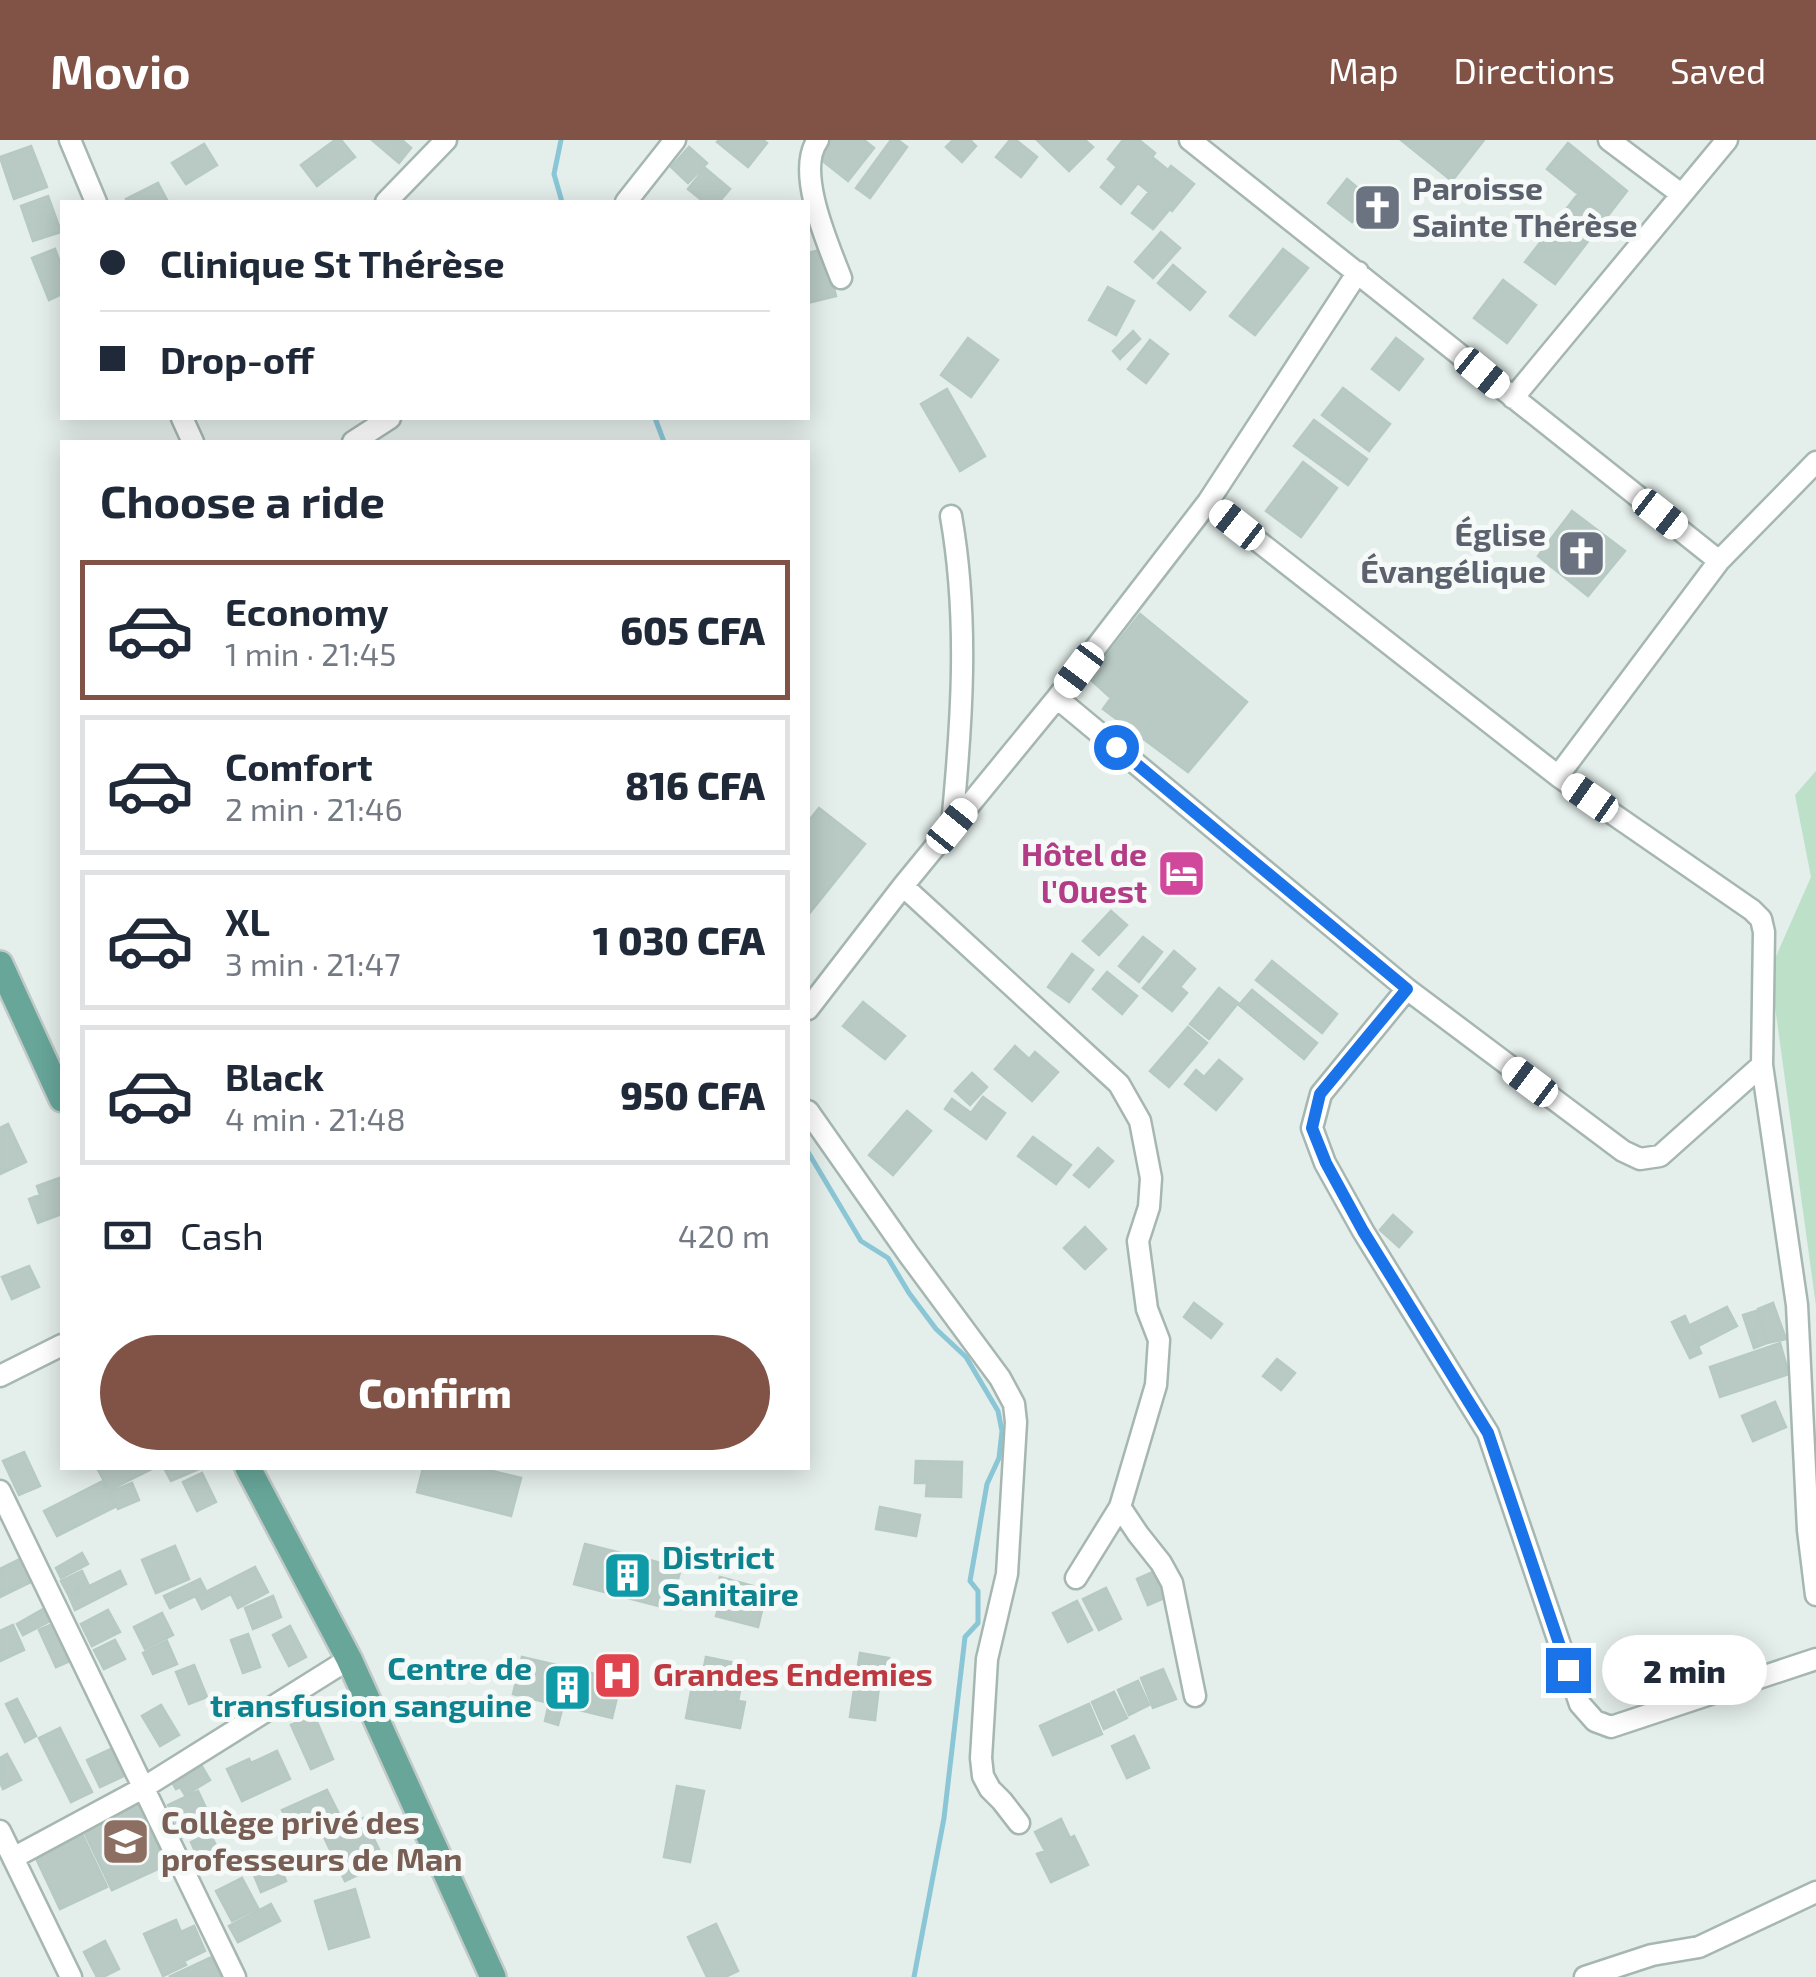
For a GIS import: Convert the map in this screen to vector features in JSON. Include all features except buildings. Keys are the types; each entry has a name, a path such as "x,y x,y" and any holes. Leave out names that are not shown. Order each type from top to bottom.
{"main road":[{"path":"0,964 60,1095"},
{"path":"249,1470 349,1659 493,1977"}],"street":[{"path":"70,140 95,200"},
{"path":"388,200 446,140"},
{"path":"628,200 675,140"},
{"path":"818,140 808,166 821,224 840,278"},
{"path":"1190,140 1719,561"},
{"path":"1610,140 1681,194"},
{"path":"1514,398 1726,140"},
{"path":"810,1006 1208,502 1358,272"},
{"path":"356,440 387,420"},
{"path":"1558,776 1719,561 1816,462"},
{"path":"1208,502 1558,776 1761,919 1762,1065 1797,1305 1808,1530 1816,1596"},
{"path":"951,516 962,604 960,727 952,826"},
{"path":"1057,698 1407,989 1640,1160 1660,1156 1762,1065"},
{"path":"903,886 1119,1084 1140,1121 1150,1178 1149,1206 1138,1241 1146,1309 1158,1340 1156,1385 1120,1507 1076,1578"},
{"path":"1407,989 1320,1094 1312,1128 1363,1231 1488,1433 1580,1704 1596,1720 1611,1727 1816,1660"},
{"path":"810,1114 1000,1378 1014,1404 1016,1435 1007,1574 986,1659 981,1758 982,1776 990,1790 1019,1823"},
{"path":"0,1376 60,1346"},
{"path":"0,1491 234,1977"},
{"path":"1120,1507 1172,1583 1194,1696"},
{"path":"13,1858 144,1788 349,1659"},
{"path":"0,1831 71,1977"},
{"path":"1585,1977 1652,1955 1699,1947 1816,1892"}],"green space":[{"path":"1816,771 1816,1306 1770,970 1811,877 1795,795"}],"waterway":[{"path":"561,140 554,174 561,200"},
{"path":"656,420 663,440"},
{"path":"810,1155 861,1241 888,1258 936,1329 966,1357 998,1411 1002,1431 999,1458 987,1484 970,1581 978,1591 978,1623 965,1637 944,1818 914,1977"}],"place":[{"name":"Paroisse Sainte Thérèse","path":"1377,207"},
{"name":"Église Évangélique","path":"1581,553"},
{"name":"Hôtel de l'Ouest","path":"1182,873"},
{"name":"District Sanitaire","path":"627,1576"},
{"name":"Grandes Endemies","path":"618,1675"},
{"name":"Centre de transfusion sanguine","path":"567,1687"},
{"name":"Collège privé des professeurs de Man","path":"126,1841"}],"route":[{"path":"1116,747 1407,989 1320,1094 1312,1128 1363,1231 1488,1433 1568,1670"}]}
